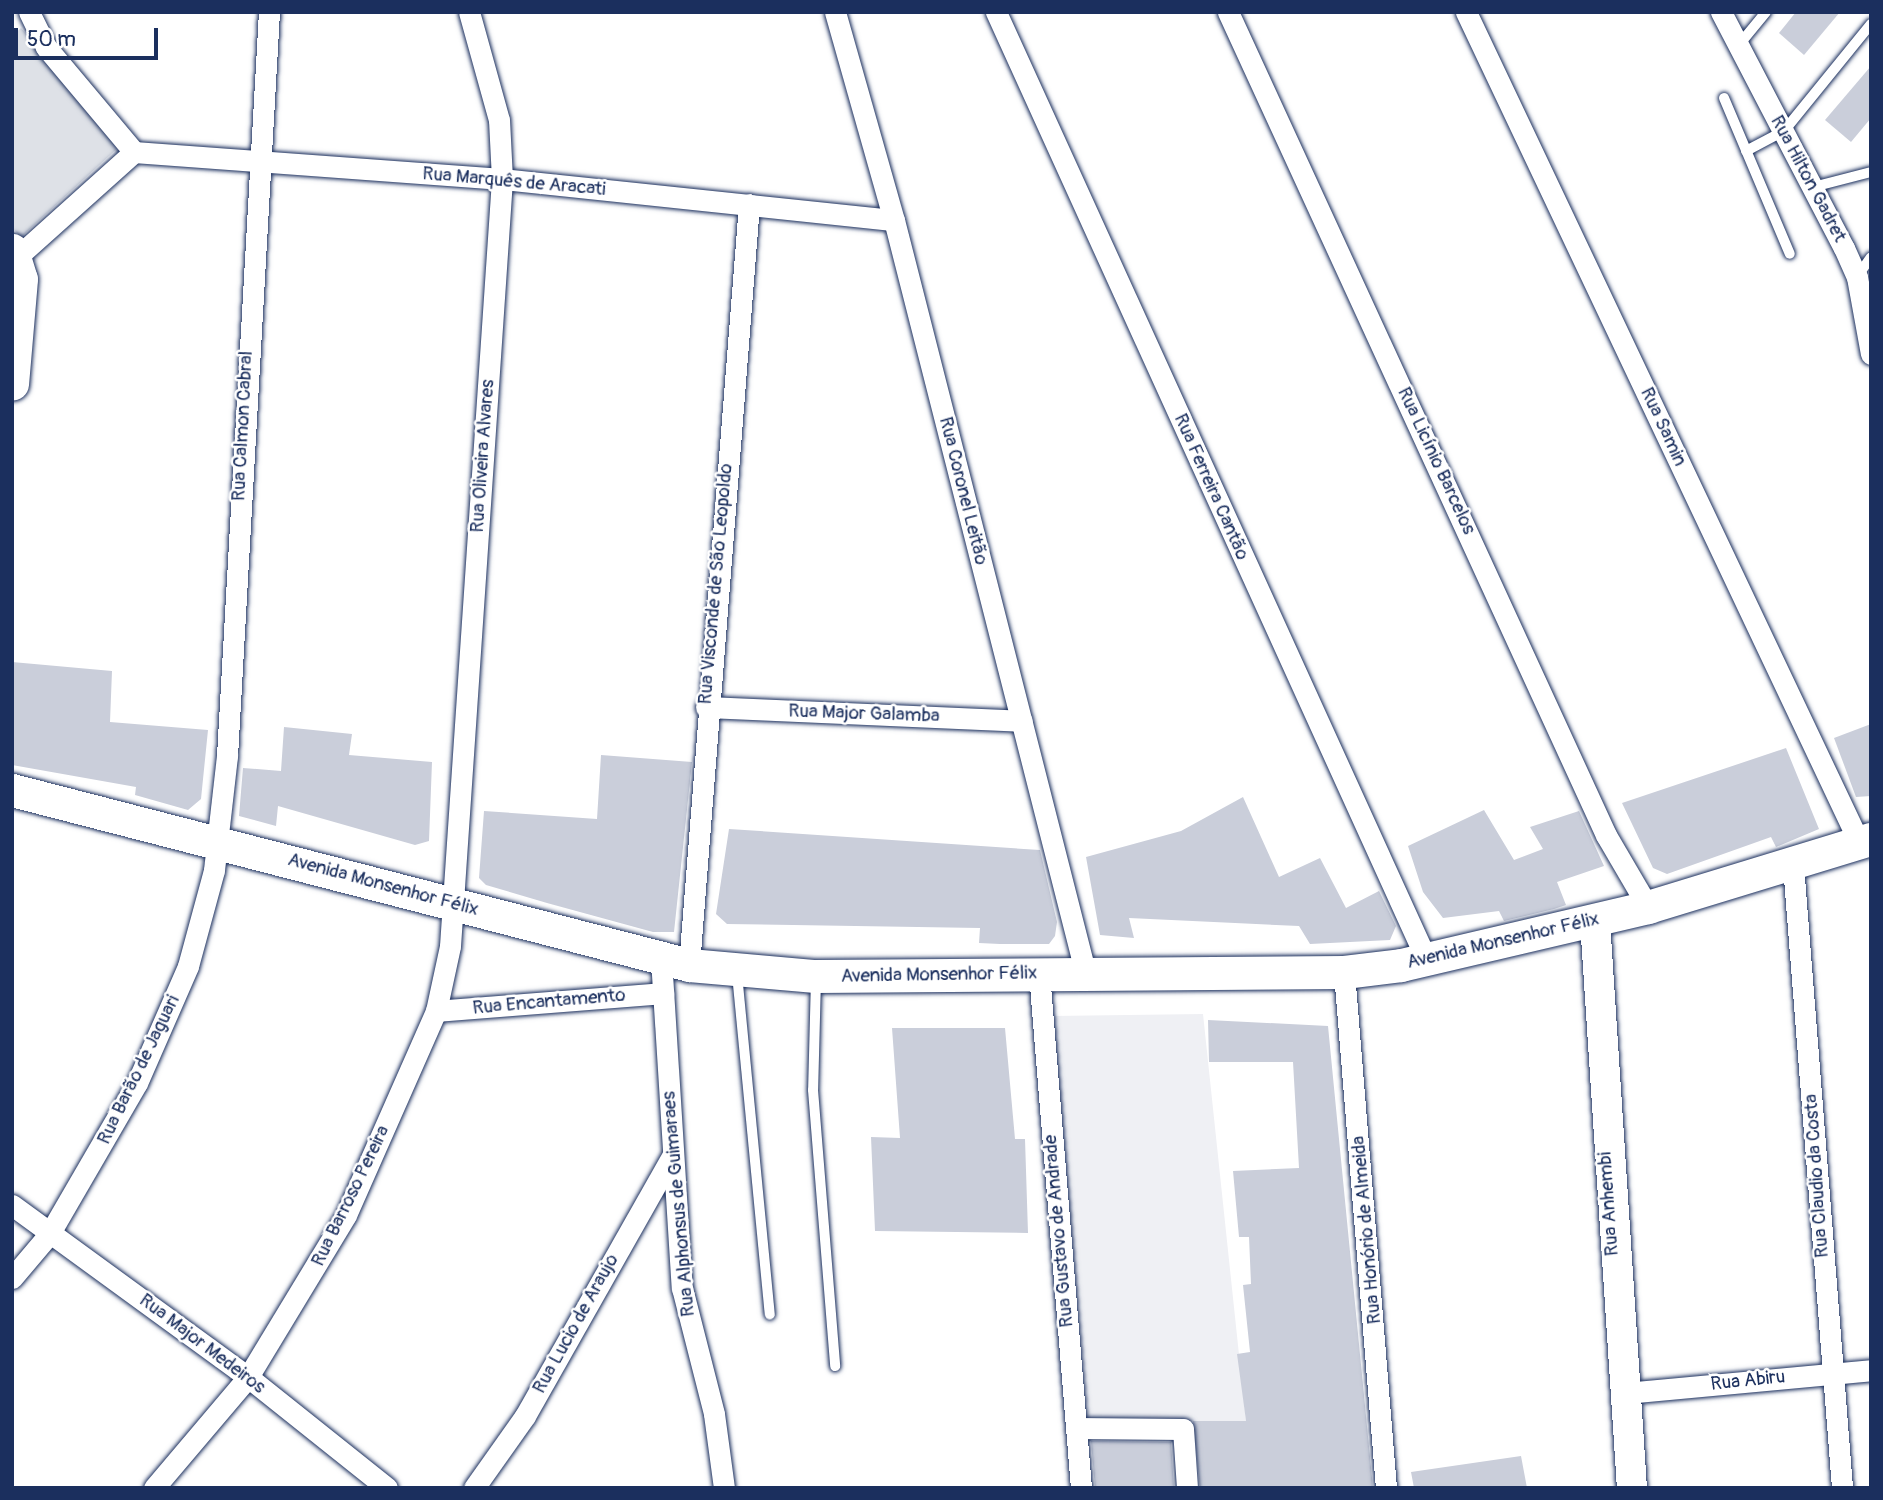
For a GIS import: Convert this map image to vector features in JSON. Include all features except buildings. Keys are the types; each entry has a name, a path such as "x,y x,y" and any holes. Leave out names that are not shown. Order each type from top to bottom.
{"main road":[{"path":"12,384 15,253"},
{"name":"Avenida Monsenhor Félix","path":"19,790 675,961 737,971 816,976 1085,971 1344,972 1427,961 1595,921 1793,865 1865,840"}],"street":[{"path":"15,253 134,152 46,47 29,12"},
{"name":"Rua Calmon Cabral","path":"219,841 269,12"},
{"name":"Rua Oliveira Alvares","path":"454,904 502,179 499,120 469,12"},
{"name":"Rua Coronel Leitão","path":"835,12 894,220 1085,971"},
{"name":"Rua Ferreira Cantão","path":"996,12 1427,961"},
{"name":"Rua Licínio Barcelos","path":"1228,12 1606,835 1648,907"},
{"name":"Rua Samin","path":"1466,12 1865,840"},
{"name":"Rua Hilton Gadret","path":"1721,12 1857,277 1871,354"},
{"name":"Rua Marquês de Aracati","path":"134,152 502,179 894,220"},
{"name":"Rua Visconde de São Leopoldo","path":"675,961 706,707 749,204"},
{"name":"Rua Major Galamba","path":"706,707 1022,721"},
{"name":"Rua Barão de Jaguari","path":"12,1278 50,1233 116,1124 169,1015 197,938 219,841"},
{"name":"Rua Claudio da Costa","path":"1793,865 1842,1488"},
{"name":"Rua Barroso Pereira","path":"154,1488 248,1377 346,1215 436,1011 454,904"},
{"name":"Rua Anhembi","path":"1595,921 1632,1488"},
{"name":"Rua Alphonsus de Guimaraes","path":"675,961 663,993 682,1288 714,1414 724,1488"},
{"name":"Rua Honório de Almeida","path":"1344,972 1386,1488"},
{"name":"Rua Gustavo de Andrade","path":"1039,973 1081,1488"},
{"name":"Rua Encantamento","path":"436,1011 663,993"},
{"name":"Rua Lucio de Araujo","path":"474,1488 525,1416 672,1156"},
{"name":"Rua Major Medeiros","path":"12,1205 248,1377 387,1488"},
{"name":"Rua Abiru","path":"1625,1393 1871,1370"},
{"path":"1076,1428 1183,1429 1187,1488"}],"lane":[{"path":"1738,46 1766,12"},
{"path":"1746,151 1784,131 1871,24"},
{"path":"1724,98 1790,254"},
{"path":"1813,187 1871,172"},
{"path":"1857,277 1871,257"},
{"path":"737,971 770,1314"},
{"path":"816,976 813,1090 835,1366"}],"shaded area":[{"path":"21,28 121,145 21,237 12,228 12,36"},
{"path":"1203,1014 1246,1421 1089,1421 1052,1016"}]}
